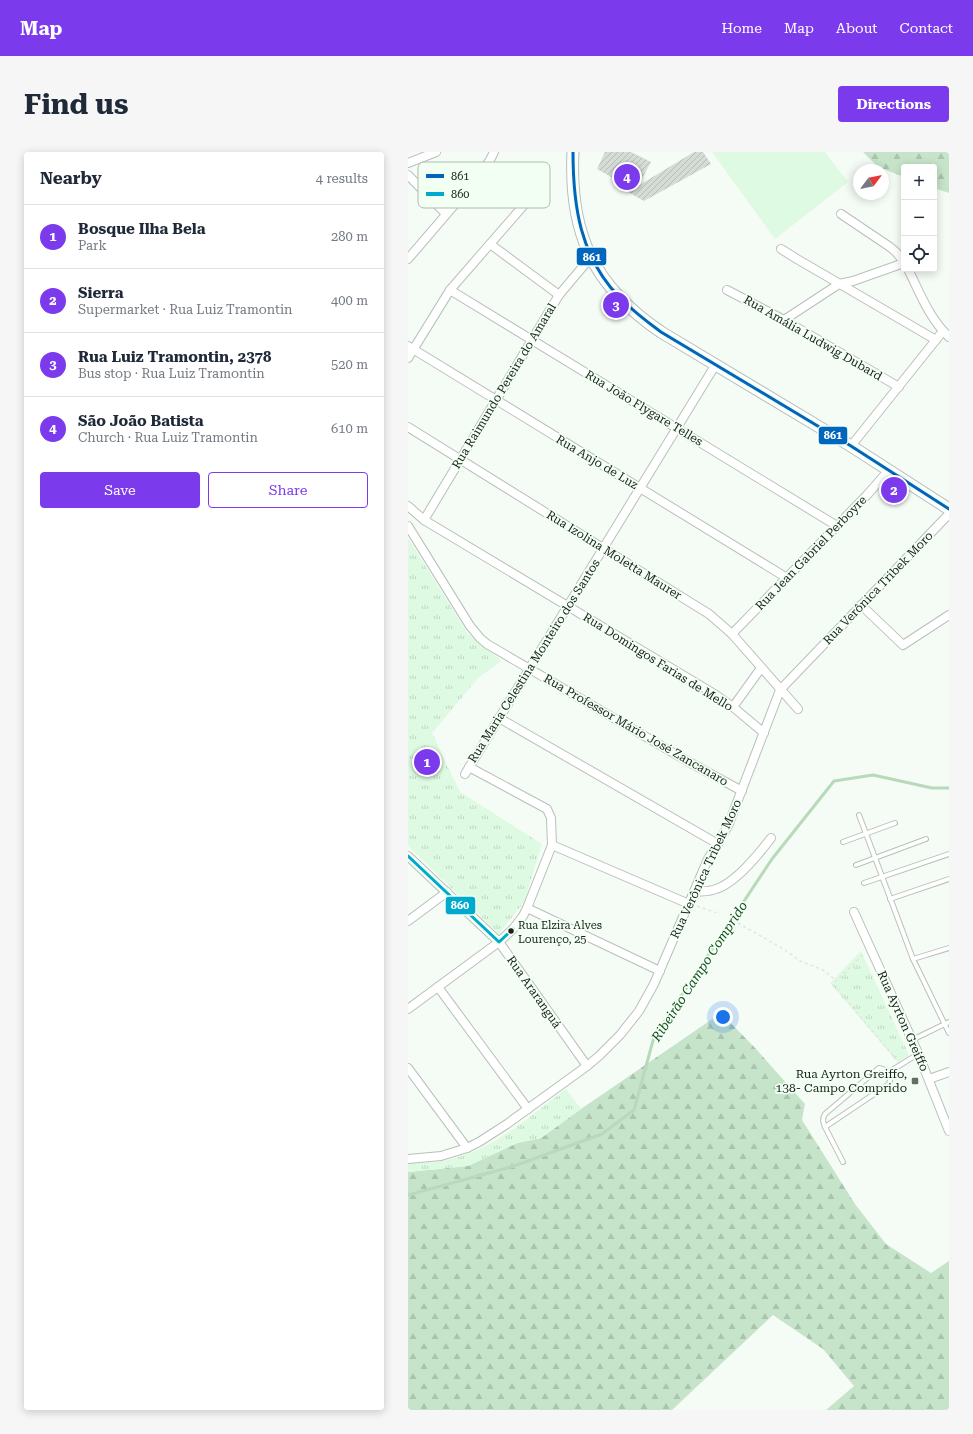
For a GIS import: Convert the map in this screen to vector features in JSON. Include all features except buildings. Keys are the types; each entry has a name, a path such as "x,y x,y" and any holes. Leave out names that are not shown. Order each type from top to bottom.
{"main road":[{"path":"573,152 574,197 577,220 582,239 591,258 612,290 636,313 661,332 851,446 949,509"},
{"path":"574,178 580,152"}],"street":[{"path":"408,163 436,152"},
{"path":"488,162 494,152"},
{"path":"408,175 418,185"},
{"path":"440,208 446,214"},
{"path":"408,258 451,208"},
{"path":"408,358 411,348 450,290 521,208"},
{"path":"841,214 890,247 901,258"},
{"path":"490,244 559,295"},
{"path":"781,249 936,340"},
{"name":"Rua Raimundo Pereira do Amaral","path":"424,520 559,295 591,258"},
{"path":"784,320 839,284 853,281 901,263"},
{"path":"851,446 936,340 946,334 929,312 909,272"},
{"name":"Rua João Flygare Telles","path":"450,290 837,526"},
{"name":"Rua Amália Ludwig Dubard","path":"727,290 784,320 899,387"},
{"name":"Rua Anjo de Luz","path":"411,348 787,578"},
{"name":"Rua Maria Celestina Monteiro dos Santos","path":"552,845 551,818 547,809 467,770 716,364"},
{"name":"Rua Izolina Moletta Maurer","path":"408,427 697,606 721,623 798,709"},
{"name":"Rua Jean Gabriel Perboyre","path":"732,634 867,495 889,470"},
{"name":"Rua Domingos Farias de Mello","path":"408,506 424,520 716,695 764,733"},
{"name":"Rua Verônica Tribek Moro","path":"408,1159 441,1156 467,1148 492,1134 587,1066 611,1045 630,1023 647,998 708,859 728,826 780,690 949,514"},
{"name":"Rua Professor Mário José Zancanaro","path":"408,526 475,632 487,644 742,791"},
{"path":"861,605 903,645 949,615"},
{"path":"733,707 761,668"},
{"path":"499,718 718,844"},
{"path":"694,892 710,891 725,885 754,859 771,838"},
{"path":"408,1009 498,942 513,929 527,908 552,845 689,904"},
{"name":"Rua Araranguá","path":"408,856 498,942 587,1066"},
{"path":"408,921 447,892"},
{"path":"527,908 660,971"},
{"name":"Rua Ayrton Greiffo","path":"854,912 918,1053 949,1131"},
{"path":"438,987 528,1109"},
{"path":"408,1068 467,1148"},
{"path":"929,1079 949,1072"}],"lane":[{"path":"859,815 913,959 947,1023 949,1033"},
{"path":"843,842 895,824"},
{"path":"856,865 926,838"},
{"path":"864,883 949,854"},
{"path":"890,898 949,879"},
{"path":"913,959 949,948"},
{"path":"912,1040 947,1023"},
{"path":"889,1072 918,1053"},
{"path":"825,1127 889,1084 891,1077 889,1072 883,1068 876,1069 824,1114 823,1121 825,1127 843,1162"}],"path":[{"path":"689,904 720,914"},
{"path":"738,923 785,950 800,961 823,970 837,981"},
{"path":"870,948 833,984 901,1064"}],"green space":[{"path":"712,152 825,152 848,182 775,239"},
{"path":"863,152 949,152 949,193 937,189 937,164 901,164 901,176 889,171 889,164 875,164"},
{"path":"408,538 468,634 502,661 479,677 432,733 460,792 542,844 524,902 499,934 408,846"},
{"path":"861,951 909,1055 898,1063 830,983"},
{"path":"721,1013 757,1050 805,1104 802,1120 855,1204 886,1244 931,1273 949,1261 949,1410 826,1410 854,1386 823,1349 773,1315 672,1410 408,1410 408,1172 468,1166 517,1143 541,1138"},
{"path":"566,1089 581,1109 541,1138 517,1143 468,1166 408,1172 408,1164 446,1160 467,1154 483,1147 512,1130"}],"waterway":[{"name":"Ribeirão Campo Comprido","path":"408,1195 514,1166 602,1134 634,1110 654,1037 772,859 834,781 873,775 932,788 949,788"}],"transit line":[{"name":"861","path":"573,152 573,172 577,211 587,247 595,265 606,281 624,302 661,332 851,446 949,509"},
{"name":"860","path":"408,856 499,942 513,929"}],"place":[{"name":"São João Batista","path":"627,177"},
{"name":"Rua Luiz Tramontin, 2378","path":"616,305"},
{"name":"Sierra","path":"894,490"},
{"name":"Bosque Ilha Bela","path":"427,762"},
{"name":"Rua Elzira Alves Lourenço, 25","path":"511,931"},
{"name":"Rua Ayrton Greiffo, 138- Campo Comprido","path":"915,1081"}]}
